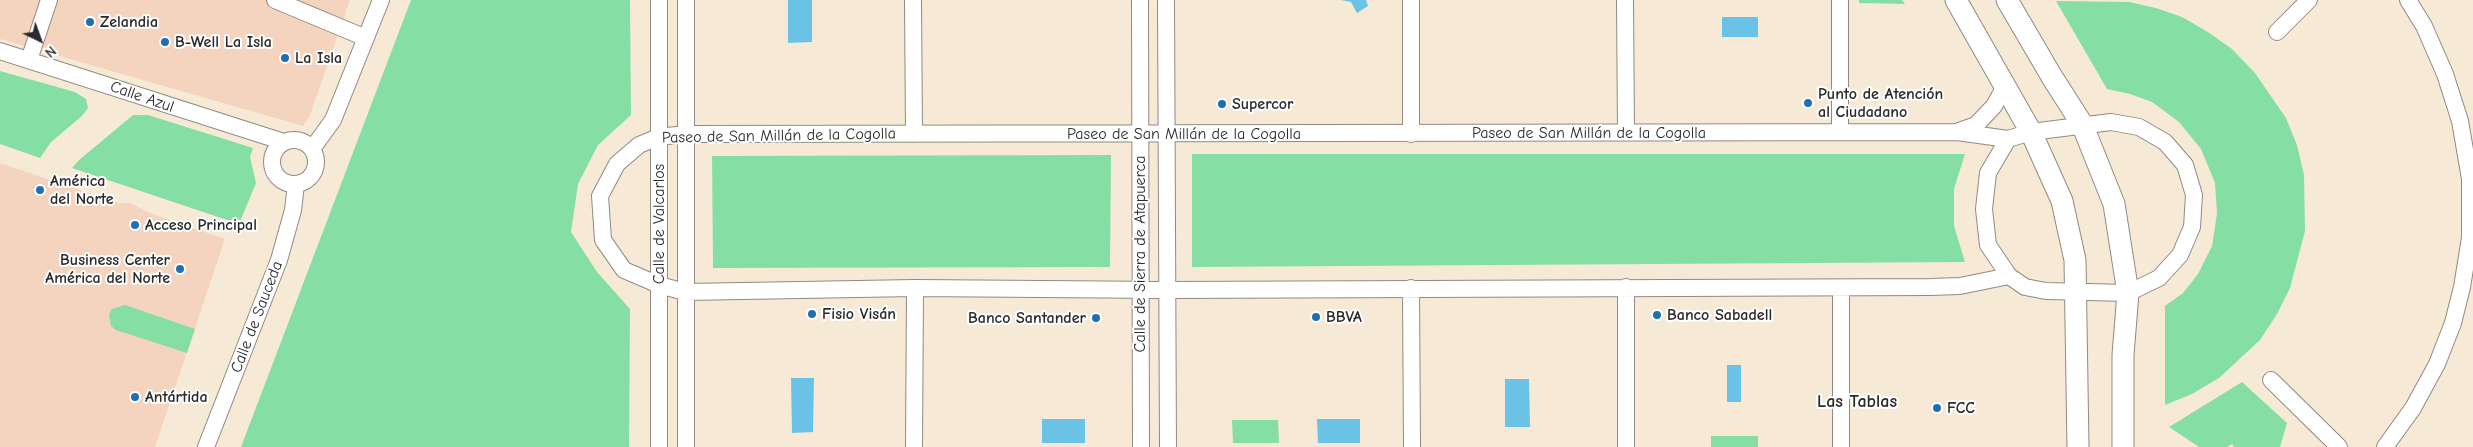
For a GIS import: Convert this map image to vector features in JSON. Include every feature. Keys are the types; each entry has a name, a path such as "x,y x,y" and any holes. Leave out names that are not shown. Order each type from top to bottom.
{"street":[{"path":"29,60 49,0"},
{"path":"275,0 366,38"},
{"path":"312,149 333,120 381,0"},
{"name":"Calle de Valcarlos","path":"659,0 659,447"},
{"name":"Calle de Valcarlos","path":"686,0 686,447"},
{"path":"913,0 914,134"},
{"name":"Calle de Sierra de Atapuerca","path":"1140,0 1141,447"},
{"name":"Calle de Sierra de Atapuerca","path":"1166,0 1168,447"},
{"path":"1411,0 1411,134"},
{"path":"1625,0 1626,133"},
{"path":"1840,0 1840,132"},
{"path":"1956,0 2031,132 2062,201 2075,260 2078,447"},
{"path":"2007,0 2082,124 2114,204 2128,293 2123,355 2123,447"},
{"path":"2277,32 2309,0"},
{"path":"2385,447 2413,408 2437,364 2452,323 2462,287 2470,238 2471,208 2467,153 2460,121 2445,74 2424,26 2408,0"},
{"name":"Calle Azul","path":"0,51 284,142"},
{"path":"1957,132 1976,125 1994,106 2004,86"},
{"path":"2111,122 2138,127 2165,142 2185,166 2194,195 2192,227 2180,255 2159,278 2128,293 2046,291 2025,287 2009,276 1988,246 1984,209 1988,173 2008,139 2031,132 2082,124 2111,122"},
{"name":"Paseo de San Millán de la Cogolla","path":"2008,139 1957,132 686,134 658,137 639,145 617,164 600,196 603,240 624,270 659,285 685,292 915,288 1140,290 1626,287 1841,288 1960,286 2009,276"},
{"path":"294,139 304,142 312,149 316,156 314,171 310,177 296,184 284,182 275,174 272,156 284,142 294,139"},
{"name":"Calle de Sauceda","path":"206,447 279,260 293,210 296,184"},
{"path":"1626,287 1626,447"},
{"path":"914,447 915,288"},
{"path":"1411,288 1412,447"},
{"path":"1841,288 1841,447"},
{"path":"2271,380 2339,447"}],"shaded area":[{"path":"0,0 350,0 310,115 303,126 0,39"},
{"path":"0,163 119,203 130,203 150,213 225,239 155,447 0,447"}],"green space":[{"path":"411,0 630,0 631,115 598,145 578,184 571,232 597,272 630,309 629,447 241,447"},
{"path":"1859,0 1902,0 1905,4 1859,3"},
{"path":"2056,1 2129,2 2156,8 2182,17 2208,32 2232,49 2255,73 2286,118 2297,145 2304,175 2305,231 2290,288 2277,314 2260,340 2219,378 2192,394 2165,405 2165,306 2183,293 2198,274 2212,246 2217,214 2215,183 2201,149 2179,122 2152,102 2130,94 2107,89"},
{"path":"0,71 75,92 86,99 88,108 82,116 51,142 40,158 0,144"},
{"path":"133,115 148,115 253,148 250,157 256,183 239,224 72,168"},
{"path":"1192,154 1965,154 1954,189 1954,226 1965,262 1192,267"},
{"path":"1111,155 1110,267 713,268 712,156"},
{"path":"125,305 195,329 187,353 116,330 111,326 109,314 112,309"},
{"path":"2242,382 2287,423 2280,447 2234,447 2232,444 2227,447 2199,447 2169,427"},
{"path":"1232,420 1278,420 1279,443 1233,443"},
{"path":"1711,436 1758,436 1758,447 1711,447"}],"water":[{"path":"788,0 812,0 812,42 788,43"},
{"path":"1341,0 1366,0 1368,6 1357,13 1351,2"},
{"path":"1722,17 1758,17 1758,37 1722,37"},
{"path":"1727,365 1741,365 1741,402 1727,402"},
{"path":"791,378 814,378 813,432 792,433"},
{"path":"1505,379 1529,379 1530,427 1505,427"},
{"path":"1042,419 1085,419 1085,443 1042,443"},
{"path":"1317,419 1360,419 1360,443 1318,443"}],"place":[{"name":"Zelandia","path":"90,22"},
{"name":"B-Well La Isla","path":"165,42"},
{"name":"La Isla","path":"285,58"},
{"name":"Punto de Atención al Ciudadano","path":"1808,103"},
{"name":"Supercor","path":"1222,104"},
{"name":"América del Norte","path":"40,190"},
{"name":"Acceso Principal","path":"135,225"},
{"name":"Business Center América del Norte","path":"180,269"},
{"name":"Fisio Visán","path":"812,314"},
{"name":"Banco Sabadell","path":"1657,315"},
{"name":"BBVA","path":"1316,317"},
{"name":"Banco Santander","path":"1096,318"},
{"name":"Antártida","path":"135,397"},
{"name":"FCC","path":"1937,408"}],"district":[{"name":"Las Tablas","path":"1857,402"}]}
